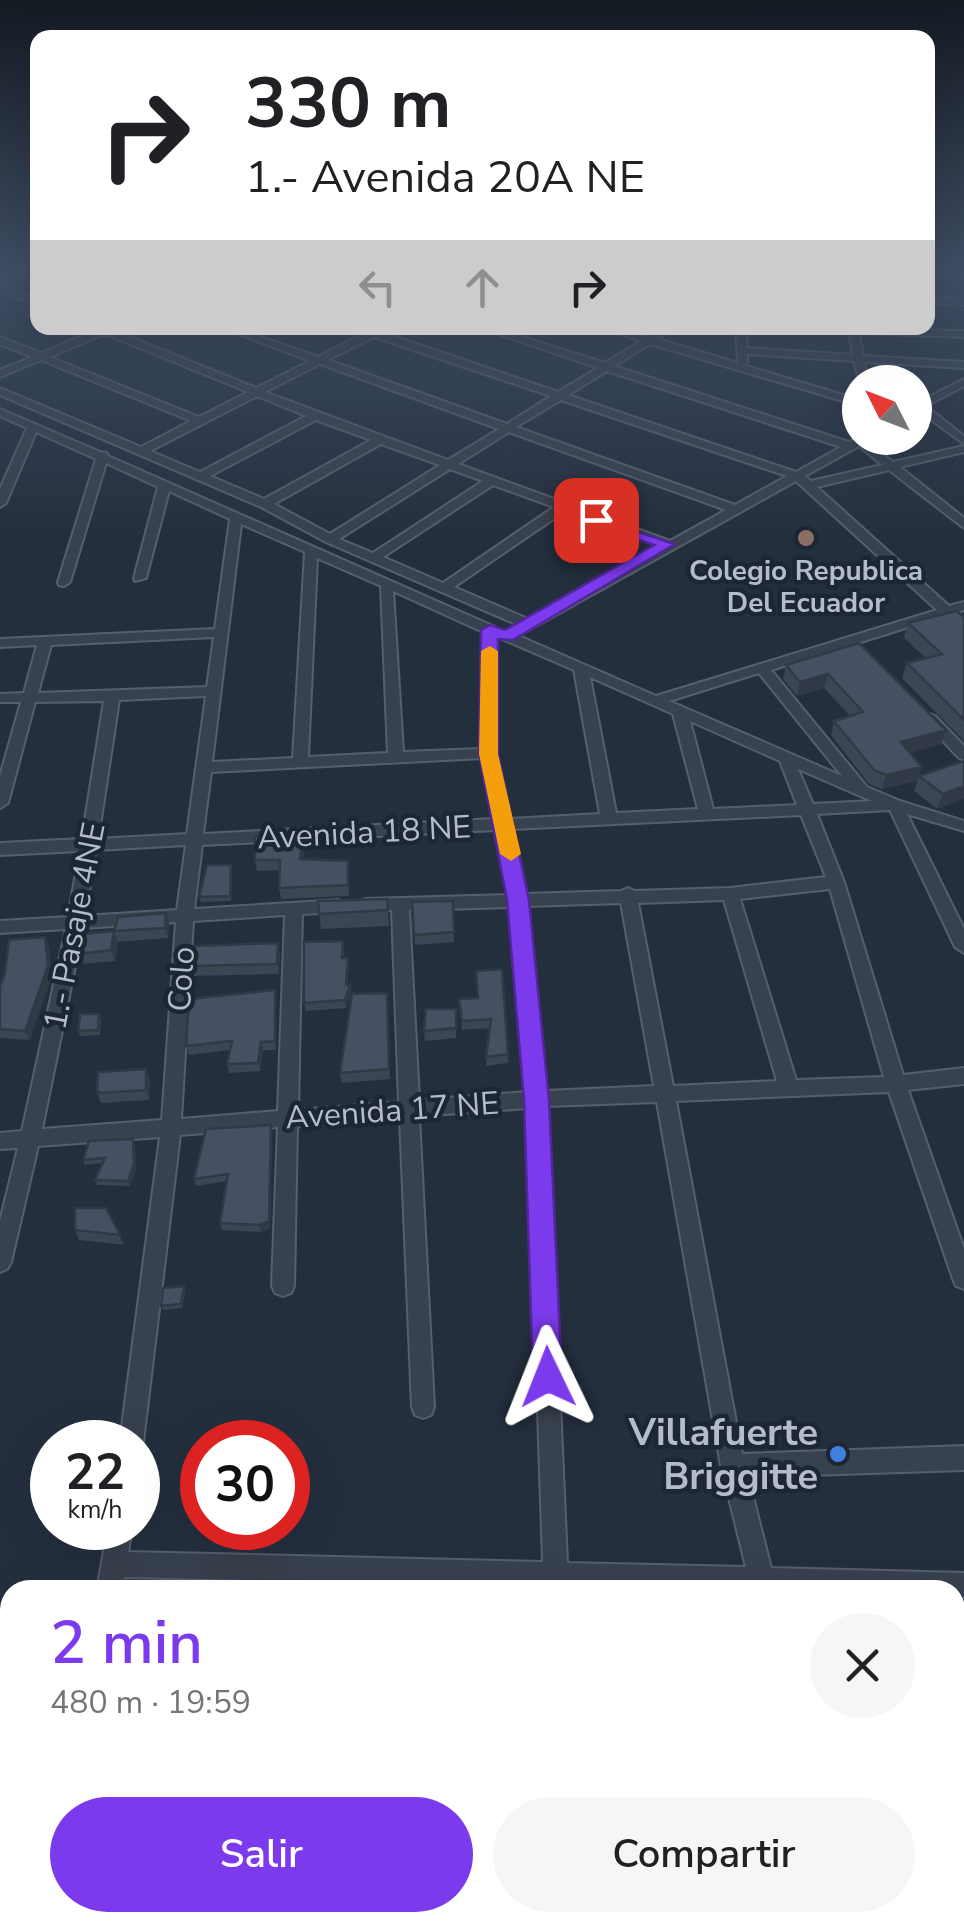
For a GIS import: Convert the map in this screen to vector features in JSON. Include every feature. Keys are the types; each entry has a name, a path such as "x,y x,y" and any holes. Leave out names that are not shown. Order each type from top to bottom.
{"street":[{"path":"0,374 39,359"},
{"path":"45,359 200,421"},
{"path":"182,359 446,466 667,544"},
{"path":"315,359 734,509"},
{"path":"141,451 324,359"},
{"path":"459,359 804,481 964,628"},
{"path":"586,359 842,437"},
{"path":"330,540 619,359"},
{"path":"710,359 842,398"},
{"path":"742,369 743,359"},
{"path":"850,359 964,366"},
{"path":"861,360 861,365"},
{"path":"932,399 964,382"},
{"path":"0,391 266,504 330,540 528,624"},
{"path":"0,412 103,454 386,588 507,636 895,805 964,947"},
{"path":"200,477 315,416"},
{"path":"932,419 964,445"},
{"path":"0,503 6,478 33,427"},
{"path":"266,504 382,439"},
{"path":"507,636 734,509 804,481 894,467 964,445"},
{"path":"64,582 103,454"},
{"path":"804,481 842,454"},
{"path":"877,455 964,524"},
{"path":"373,558 490,482"},
{"path":"140,578 165,484"},
{"path":"443,589 561,508"},
{"name":"Colo","path":"134,1420 171,1128 185,912 198,840 236,516"},
{"path":"300,764 311,550"},
{"path":"386,588 396,759"},
{"path":"654,701 964,606"},
{"path":"490,630 489,754 518,900 537,1100 556,1580"},
{"path":"0,643 221,632"},
{"path":"854,640 867,654"},
{"path":"0,804 45,642"},
{"path":"762,668 864,792"},
{"path":"581,670 609,820"},
{"path":"0,698 215,691"},
{"name":"1.- Pasaje 4NE","path":"0,1262 32,1138 91,847 112,696"},
{"path":"680,712 707,815"},
{"path":"922,712 964,755"},
{"path":"207,766 489,754"},
{"path":"787,759 836,882 896,1084 964,1279"},
{"name":"Avenida 18 NE","path":"0,849 895,805 964,826"},
{"path":"0,927 185,912 628,894 730,894 836,882"},
{"path":"628,894 732,1466 761,1578"},
{"path":"730,894 789,1088"},
{"path":"400,904 423,1407"},
{"path":"283,1286 294,908"},
{"name":"Avenida 17 NE","path":"0,1141 410,1108 896,1084 964,1076"},
{"path":"732,1466 964,1458"},
{"path":"112,1580 117,1550"},
{"path":"115,1564 507,1580"},
{"path":"658,1580 812,1580"}],"building":[{"path":"956,611 964,617 964,720 907,663 942,654 908,623"},
{"path":"859,643 946,730 901,742 922,767 886,775 874,770 834,721 863,712 828,674 800,682 786,665"},
{"path":"964,761 964,786 943,794 919,776"},
{"path":"303,835 300,859 348,861 348,885 279,888 280,860 255,860 255,836"},
{"path":"207,865 231,865 230,896 199,897"},
{"path":"387,899 388,910 319,914 318,901"},
{"path":"453,901 454,932 414,935 412,902"},
{"path":"166,913 165,928 114,931 118,917"},
{"path":"114,931 111,950 78,954 85,934"},
{"path":"45,937 48,966 25,1031 0,1029 0,986 9,940"},
{"path":"343,941 342,958 348,958 346,985 350,985 345,1000 304,1003 304,942"},
{"path":"278,943 277,964 191,966 193,946"},
{"path":"502,969 508,1054 486,1057 491,1019 462,1021 459,999 478,998 476,971"},
{"path":"275,990 275,1041 261,1042 258,1063 227,1064 232,1041 186,1046 189,999"},
{"path":"387,993 389,1069 340,1073 352,994"},
{"path":"426,1009 456,1009 456,1028 424,1031"},
{"path":"80,1014 99,1014 98,1030 78,1031"},
{"path":"146,1069 146,1090 97,1093 98,1072"},
{"path":"271,1125 269,1221 259,1225 220,1223 228,1174 194,1179 206,1129"},
{"path":"133,1139 134,1164 128,1181 95,1180 105,1158 83,1160 89,1141"},
{"path":"75,1208 106,1208 120,1235 75,1230"},
{"path":"184,1286 181,1304 161,1306 163,1288"}],"slow traffic":[{"path":"490,651 489,754 511,854"}],"place":[{"name":"Colegio Republica Del Ecuador","path":"806,538"},
{"name":"Villafuerte Briggitte","path":"838,1454"}],"route":[{"path":"548,1377 537,1100 518,900 489,754 490,630 507,636 667,544 596,520"}]}
